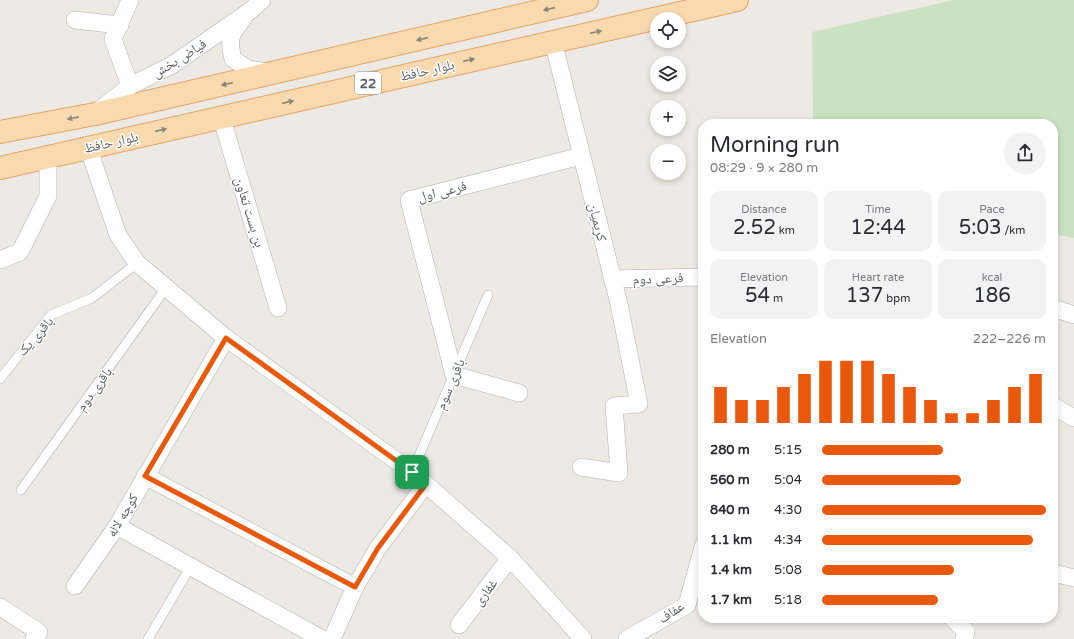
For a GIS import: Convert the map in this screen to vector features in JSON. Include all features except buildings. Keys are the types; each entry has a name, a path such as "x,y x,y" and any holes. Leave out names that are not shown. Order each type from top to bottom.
{"main road":[{"name":"22","path":"0,132 94,114 583,0"},
{"name":"بلوار حافظ","path":"0,168 221,116 737,0"}],"street":[{"path":"130,0 113,39 130,86"},
{"path":"256,6 232,33 230,45 233,59 248,69 275,73"},
{"name":"فیاض بخش","path":"94,114 130,86 172,65 256,6"},
{"path":"75,20 120,25"},
{"name":"کریمیان","path":"553,42 612,279 639,404 614,406 620,473 581,467"},
{"name":"بن‌ بست تعاون","path":"221,116 278,308"},
{"path":"88,147 118,235 137,263 226,338 412,472 510,558 583,639"},
{"path":"0,260 20,252 48,196 48,156"},
{"name":"فرعی اول","path":"454,375 410,200 581,156"},
{"name":"فرعی دوم","path":"612,279 698,276"},
{"path":"1058,310 1074,315"},
{"name":"کوچه لاله","path":"75,586 117,526 226,338"},
{"path":"454,375 519,393"},
{"path":"1058,409 1074,418"},
{"path":"145,476 355,587"},
{"path":"332,639 355,587 378,548 426,484"},
{"path":"117,526 322,639"},
{"name":"غفاری","path":"459,625 510,558"},
{"name":"عفاف","path":"627,639 687,605 698,565"},
{"path":"1058,574 1074,578"},
{"path":"0,607 39,632 34,639"},
{"path":"957,623 966,631 964,639"}],"lane":[{"name":"باقری یک","path":"0,379 51,315 92,298 137,263"},
{"name":"باقری دوم","path":"21,490 166,288"},
{"name":"باقری سوم","path":"412,472 488,295"},
{"path":"148,639 191,566"}],"green space":[{"path":"954,0 1074,0 1074,238 1058,235 1058,119 813,119 812,32"}],"route":[{"path":"226,338 412,472 426,484 378,548 355,587 145,476 226,338"}]}
